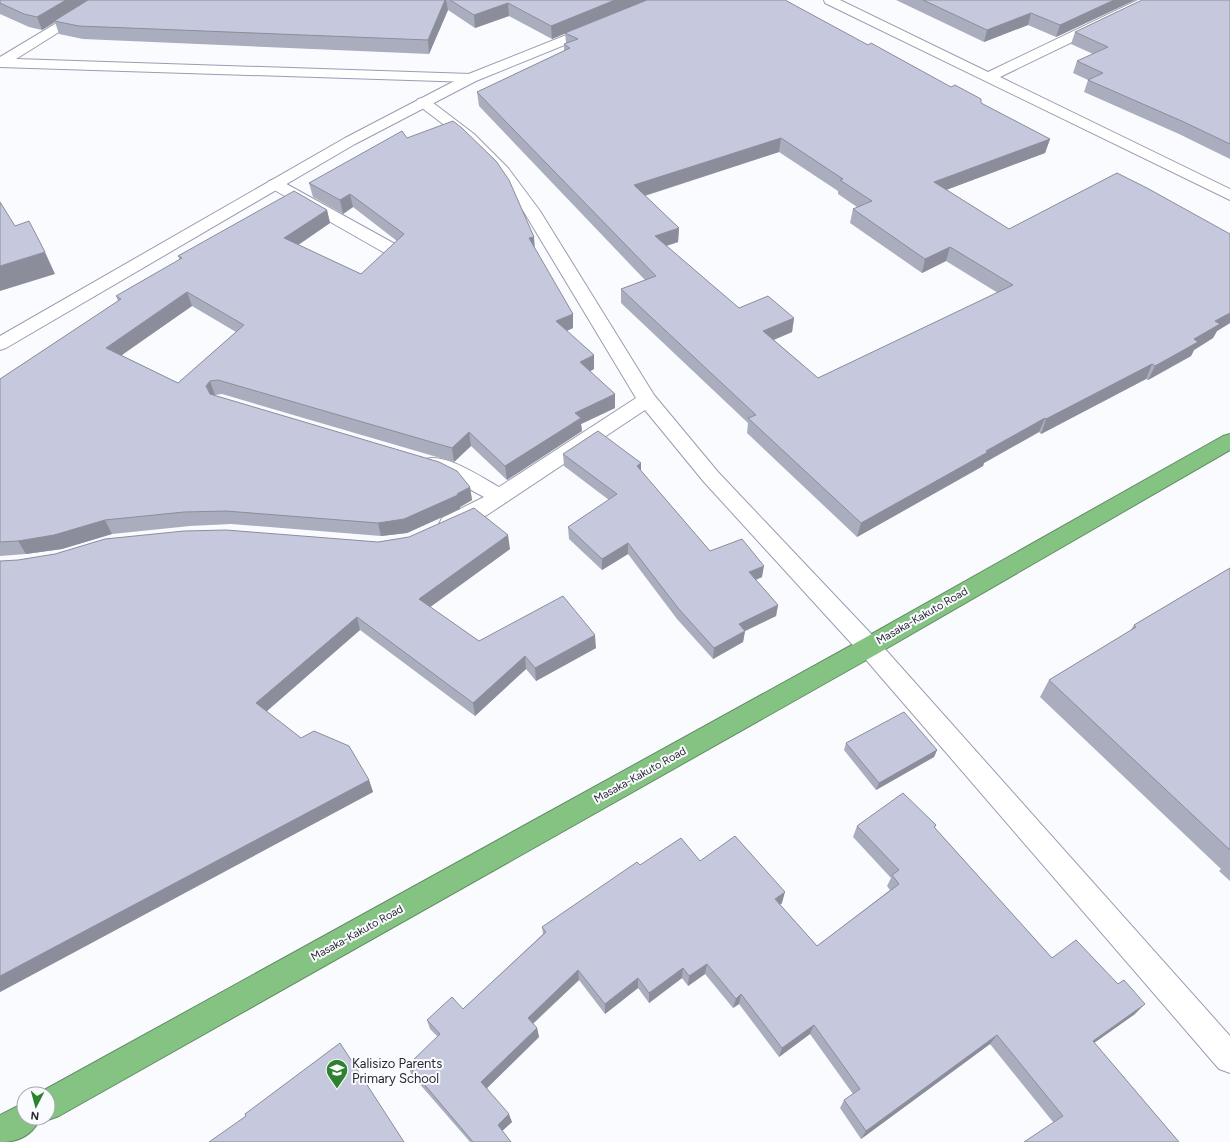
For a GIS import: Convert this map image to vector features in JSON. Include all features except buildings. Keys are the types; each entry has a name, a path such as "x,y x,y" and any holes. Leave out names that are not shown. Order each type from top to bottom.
{"highway":[{"name":"Masaka-Kakuto Road","path":"56,1101 869,647 1230,441"},
{"path":"0,1132 16,1123"}],"street":[{"path":"0,63 104,0"},
{"path":"830,0 1230,195"},
{"path":"989,77 1148,0"},
{"path":"0,344 275,184 423,102 471,78 603,24"},
{"path":"0,63 471,78"},
{"path":"423,102 469,137 507,177 532,211 647,400 711,477 869,647 1230,1058"},
{"path":"275,184 389,248"},
{"path":"431,533 480,510 647,400"},
{"path":"419,460 449,469 500,497"}],"place":[{"name":"Kalisizo Parents Primary School","path":"337,1090"}]}
